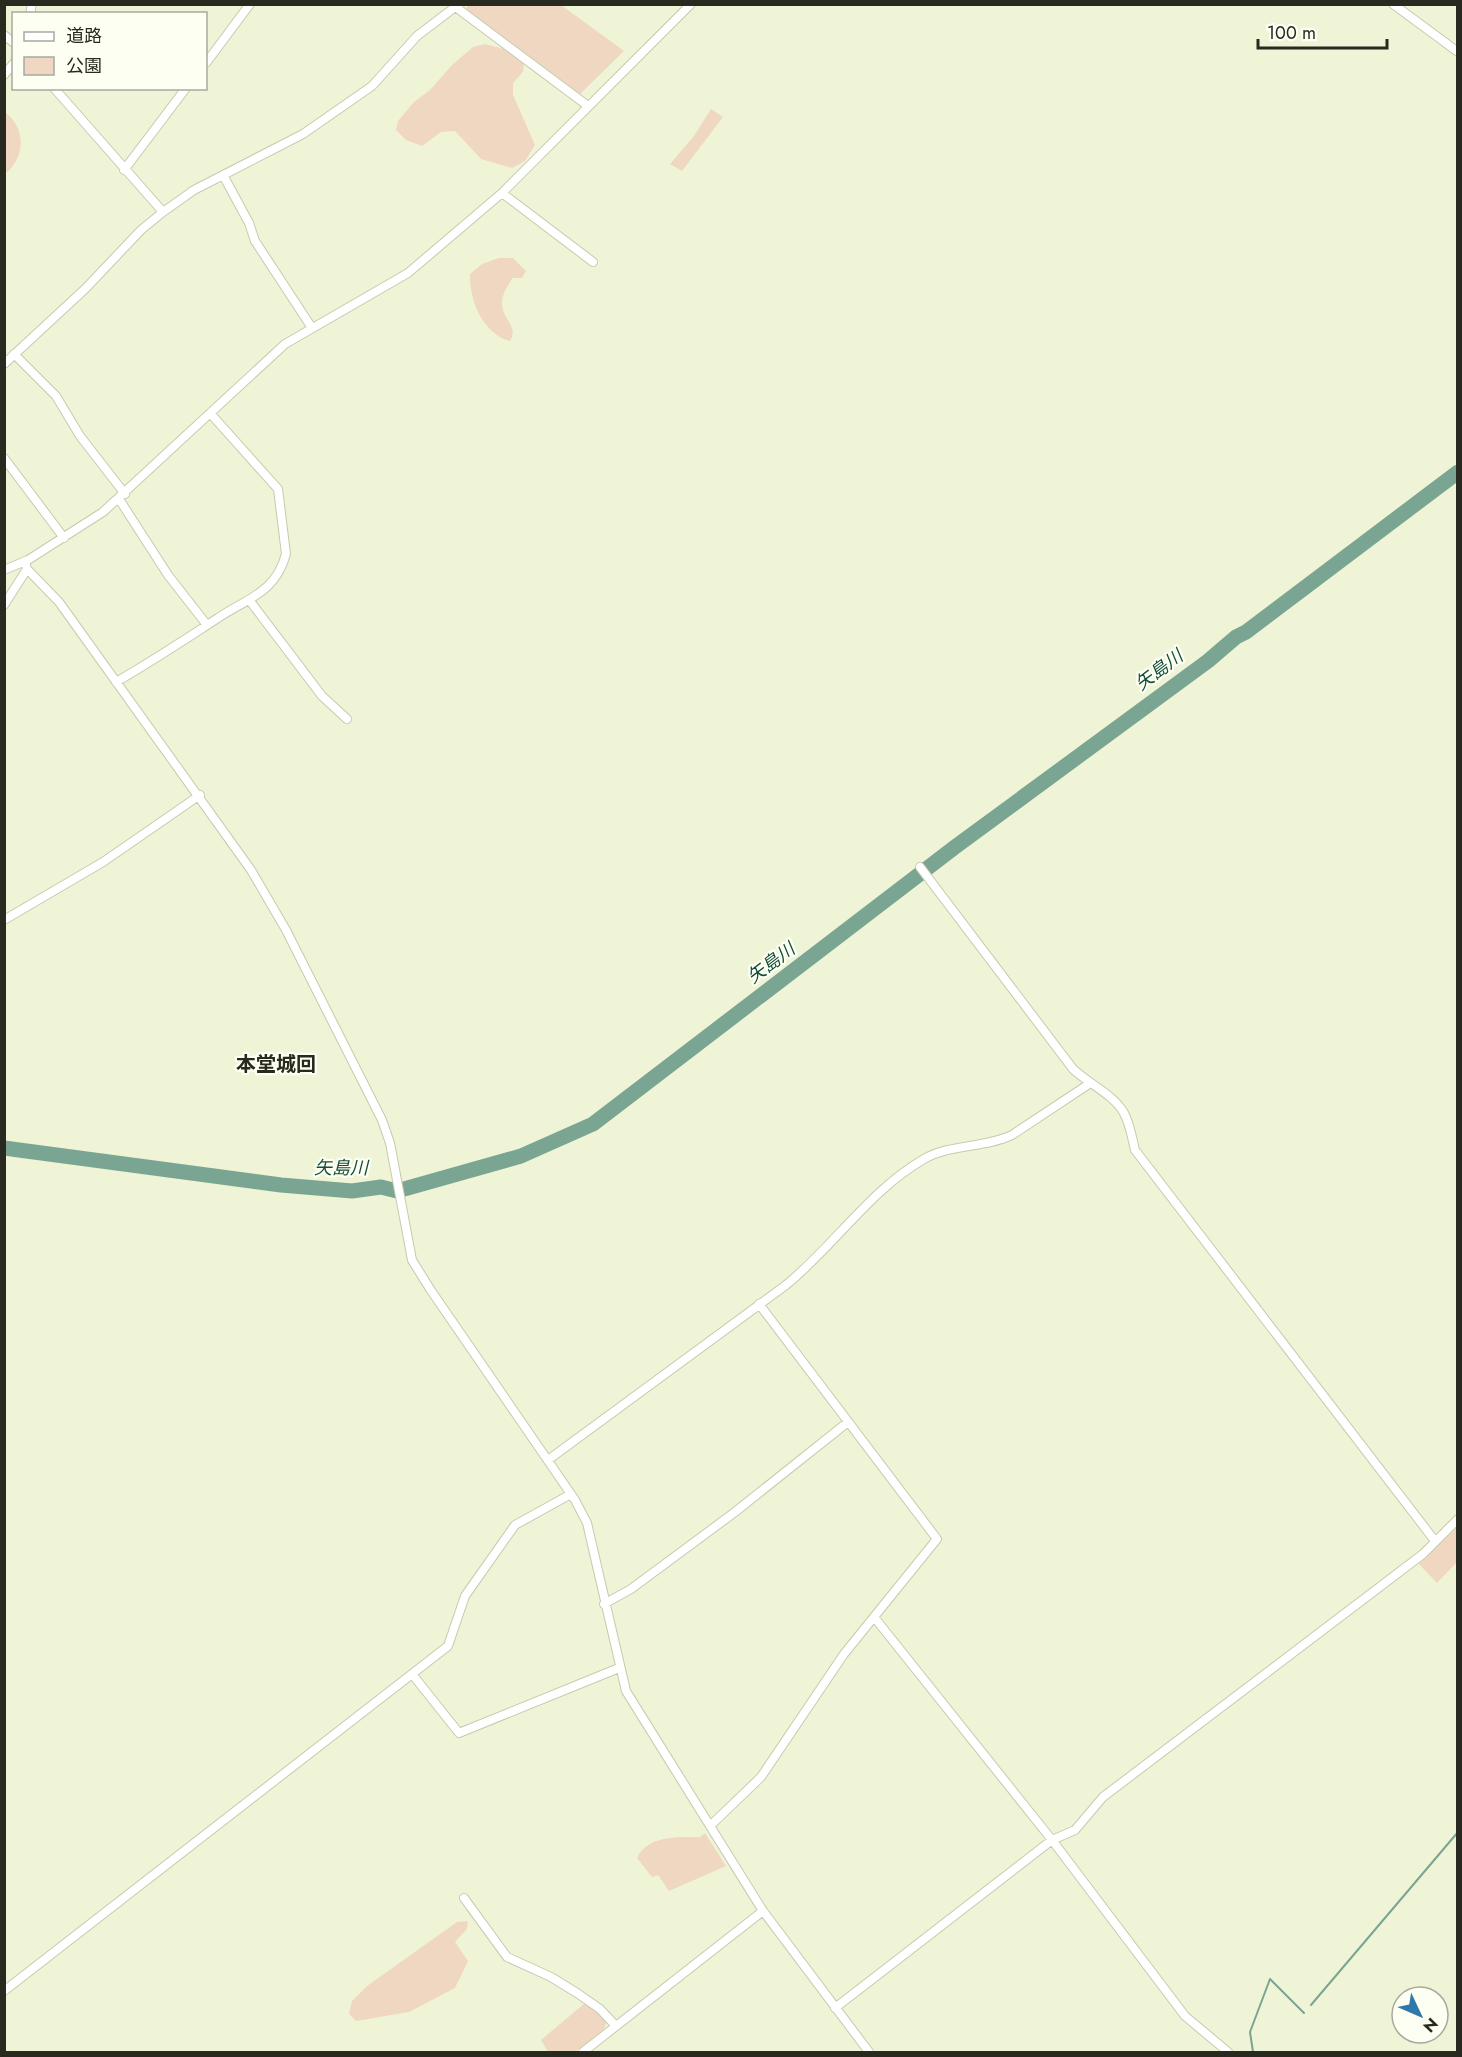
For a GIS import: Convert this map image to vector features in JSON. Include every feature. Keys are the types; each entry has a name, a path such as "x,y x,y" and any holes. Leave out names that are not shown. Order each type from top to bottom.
{"street":[{"path":"207,62 250,4"},
{"path":"4,570 26,565 122,497 279,348 408,273 502,193 691,4"},
{"path":"1393,4 1458,52"},
{"path":"4,364 86,288 141,230 194,190 303,134 372,86 417,36 458,6 588,106"},
{"path":"56,90 124,171 164,212"},
{"path":"124,171 185,90"},
{"path":"222,176 249,222 255,241 312,328"},
{"path":"502,193 593,262"},
{"path":"14,354 56,396 122,497 168,575 207,625"},
{"path":"116,682 207,625 250,602 278,574 286,554 278,489 210,413"},
{"path":"4,458 64,538"},
{"path":"4,605 26,565"},
{"path":"26,565 59,602 200,795 251,870 286,930 382,1120 390,1143 412,1260 572,1494 587,1523 626,1691 762,1911 869,2052"},
{"path":"250,602 322,696 347,719"},
{"path":"4,921 103,862 200,795"},
{"path":"920,867 1064,1057 1089,1084 1114,1101 1124,1113 1135,1150 1435,1540"},
{"path":"548,1460 814,1263 868,1205 926,1158 1000,1141 1089,1084"},
{"path":"710,1826 761,1777 844,1654 937,1539 759,1304"},
{"path":"604,1604 614,1601 706,1533 848,1422"},
{"path":"4,1991 448,1646 465,1596 515,1525 572,1494"},
{"path":"835,2008 1052,1840 1075,1830 1103,1797 1423,1554 1458,1519"},
{"path":"874,1617 1052,1840 1185,2016 1228,2052"},
{"path":"412,1674 459,1733 619,1668"},
{"path":"464,1898 507,1958 551,1977 577,1993 600,2009 616,2026"},
{"path":"583,2052 762,1911"}],"green space":[{"path":"469,4 561,5 624,51 580,94 466,9"},
{"path":"485,44 508,50 524,62 523,72 513,83 513,95 535,145 525,161 512,168 481,159 455,131 441,132 422,146 406,140 396,130 398,121 414,102 430,90 452,65 473,47"},
{"path":"711,109 723,117 682,171 670,164 694,136"},
{"path":"5,112 17,127 21,143 17,160 5,174"},
{"path":"499,258 513,258 526,271 522,278 513,278 502,301 503,309 512,328 513,334 510,341 500,337 485,324 475,305 470,284 470,274 482,264"},
{"path":"1457,1527 1457,1562 1437,1583 1419,1564"},
{"path":"705,1833 726,1866 669,1891 658,1875 652,1877 637,1858 642,1850 656,1841 700,1837"},
{"path":"468,1921 467,1929 455,1942 468,1961 455,1988 409,2012 356,2021 349,2014 352,2001 367,1986 457,1922"},
{"path":"585,2003 602,2016 606,2023 604,2029 575,2052 548,2052 541,2040"}],"waterway":[{"name":"矢島川","path":"4,1148 281,1185 352,1191 381,1187 397,1191 521,1156 593,1124 955,847 1208,661 1236,637 1246,632 1458,472"},
{"path":"1311,2005 1458,1832"},
{"path":"1253,2052 1250,2032 1270,1979 1304,2013"}],"district":[{"name":"本堂城回","path":"276,1064"}]}
